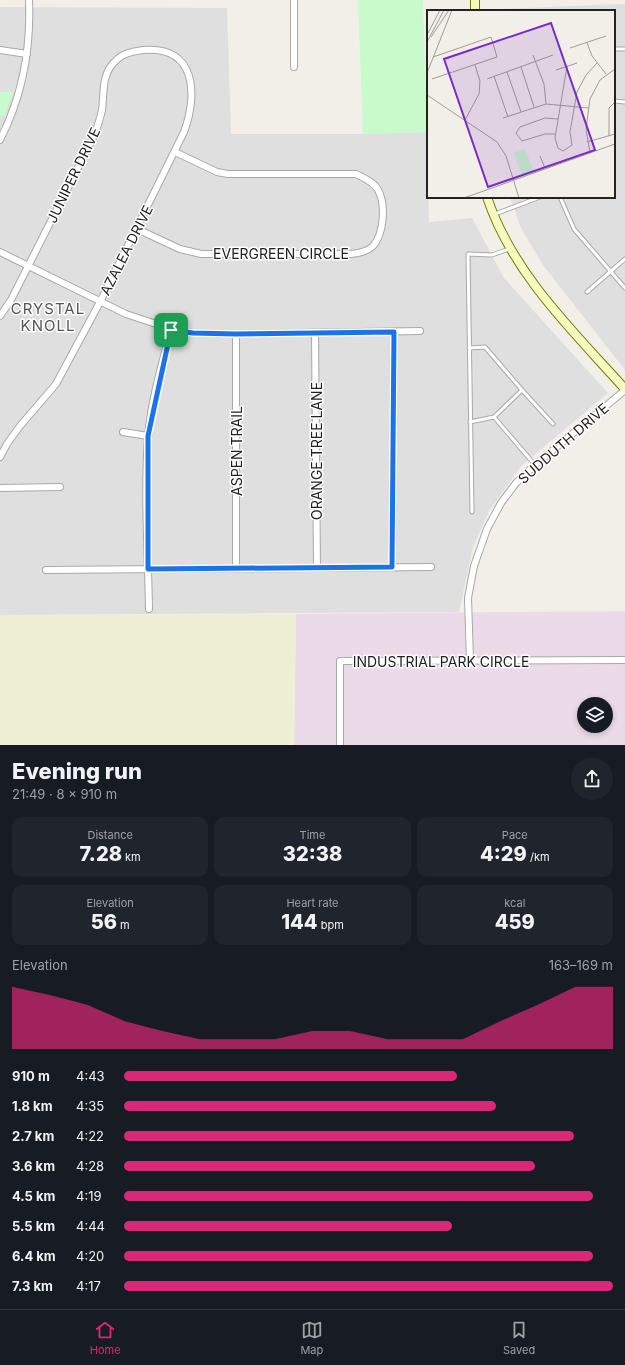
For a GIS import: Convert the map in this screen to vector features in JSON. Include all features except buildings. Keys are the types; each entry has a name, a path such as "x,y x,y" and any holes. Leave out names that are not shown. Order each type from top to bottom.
{"main road":[{"path":"487,198 493,215 511,248 540,293 625,390"}],"street":[{"path":"0,140 16,101 26,54 29,0"},
{"path":"294,0 294,67"},
{"path":"0,50 26,54"},
{"name":"AZALEA DRIVE","path":"0,457 20,426 56,384 137,229 175,152 189,118 192,89 189,74 184,65 177,56 167,52 147,50"},
{"name":"JUNIPER DRIVE","path":"0,316 11,300 94,136 102,111 104,85 110,67 118,57 131,52 147,50"},
{"name":"EVERGREEN CIRCLE","path":"137,229 180,249 201,254 350,254 363,252 373,246 382,232 381,198 378,189 365,178 356,174 228,174 217,172 175,152"},
{"path":"0,252 126,314 171,330 193,333 236,334 315,334 420,331"},
{"path":"150,609 148,569 148,436 171,330"},
{"path":"392,567 394,332"},
{"name":"ASPEN TRAIL","path":"236,334 236,568"},
{"name":"ORANGE TREE LANE","path":"315,334 317,568"},
{"name":"SUDDUTH DRIVE","path":"470,660 468,598 474,566 486,529 501,503 516,483 535,465 625,390"},
{"path":"123,432 148,436"},
{"path":"0,488 60,487"},
{"path":"46,570 431,566"},
{"name":"INDUSTRIAL PARK CIRCLE","path":"340,745 340,661 625,660"}],"lane":[{"path":"493,215 537,198"},
{"path":"560,198 574,229 625,288"},
{"path":"472,512 468,254 492,255 511,248"},
{"path":"587,292 625,259"},
{"path":"469,348 485,347 553,424"},
{"path":"470,422 494,417 522,390"},
{"path":"494,417 535,465"}],"shaded area":[{"path":"625,4 625,370 543,265 521,228 510,198 615,198 615,10 498,9"},
{"path":"0,7 227,8 231,134 363,134 427,132 427,198 428,198 429,222 472,218 504,278 608,393 521,466 489,511 473,547 459,612 0,615"},
{"path":"625,611 625,745 294,745 296,614"}],"green space":[{"path":"358,0 423,0 427,132 363,134"},
{"path":"0,92 13,92 4,116 0,116"},
{"path":"296,614 294,745 0,745 0,615"}],"district":[{"name":"CRYSTAL KNOLL","path":"48,316"}],"route":[{"path":"171,330 193,333 236,334 394,332 392,567 148,569 148,436 171,330"}]}
